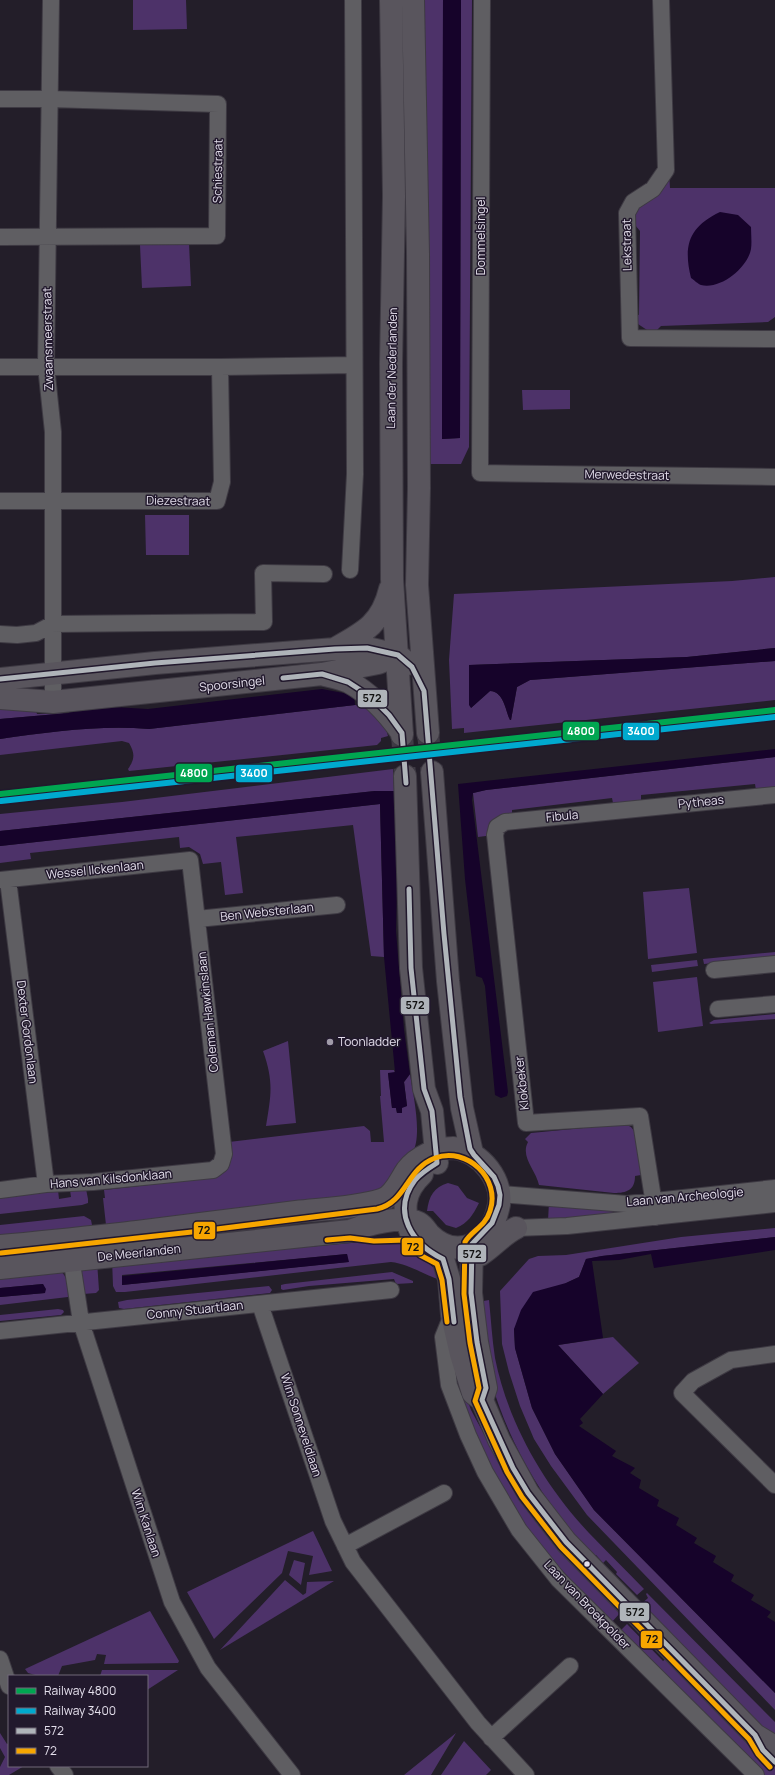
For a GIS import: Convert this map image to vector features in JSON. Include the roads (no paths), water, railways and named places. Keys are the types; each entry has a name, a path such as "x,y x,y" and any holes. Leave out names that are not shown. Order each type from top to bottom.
{"main road":[{"name":"Laan der Nederlanden","path":"322,674 348,682 371,697 389,715 402,734 392,579 391,364 394,196 391,0"},
{"path":"413,0 418,254 419,488 417,585 428,733"},
{"path":"335,649 361,634 376,620 386,605 392,579"},
{"path":"398,655 405,645 409,635 417,585"},
{"path":"0,679 155,663 335,649 367,648 398,655 412,667 424,691"},
{"name":"Spoorsingel","path":"0,698 53,702 322,674 378,663 398,655"},
{"path":"432,772 448,980 462,1108 472,1153"},
{"path":"405,776 411,968 424,1089 432,1110 432,1157 425,1170 408,1192 405,1212 408,1226 421,1247 433,1256 443,1259 457,1260 472,1251 485,1234 496,1217 500,1194 495,1178 486,1166 472,1153 452,1148 432,1157"},
{"path":"432,1157 465,1166 474,1173 486,1189 500,1194"},
{"name":"De Meerlanden","path":"0,1268 70,1250 383,1200 391,1194 411,1166 432,1157"},
{"name":"De Meerlanden","path":"0,1246 70,1250 350,1230 367,1224 408,1226"},
{"path":"408,1226 421,1224 437,1241 447,1247 472,1251 487,1251 497,1240 516,1228"},
{"path":"472,1251 472,1313 486,1388 482,1400"},
{"name":"Laan van Broekpolder","path":"443,1259 449,1279 452,1315 461,1354 473,1393 482,1400 499,1440 528,1493 545,1517 566,1542 630,1608 755,1735 775,1747"},
{"name":"Laan van Broekpolder","path":"755,1735 763,1750 775,1762"}],"street":[{"name":"Zwaansmeerstraat","path":"51,0 46,366 52,432 53,702"},
{"path":"350,570 355,474 353,0"},
{"name":"Dommelsingel","path":"480,473 482,0"},
{"name":"Lekstraat","path":"661,0 666,170 653,189 632,202 627,213 630,338 775,339"},
{"path":"0,99 50,99"},
{"name":"Schiestraat","path":"47,237 217,236 218,104 50,99"},
{"path":"0,237 47,237"},
{"path":"0,367 220,367 354,365"},
{"name":"Diezestraat","path":"52,501 217,501 222,482 220,367"},
{"name":"Merwedestraat","path":"480,473 775,477"},
{"path":"0,501 52,501"},
{"path":"0,634 18,635 36,633 53,624 264,622 263,573 324,574"},
{"name":"Pytheas","path":"628,810 775,795"},
{"name":"Fibula","path":"497,827 505,822 628,810"},
{"name":"Klokbeker","path":"497,827 495,835 526,1123 640,1116 655,1209"},
{"name":"Wessel Ilckenlaan","path":"4,880 190,860"},
{"name":"Coleman Hawkinslaan","path":"190,860 224,1154 221,1164"},
{"name":"Dexter Gordonlaan","path":"4,880 46,1184"},
{"name":"Ben Websterlaan","path":"197,919 337,905"},
{"path":"714,970 775,964"},
{"path":"718,1009 775,1004"},
{"name":"Hans van Kilsdonklaan","path":"0,1190 46,1184 93,1182 213,1170 221,1164"},
{"name":"Laan van Archeologie","path":"516,1228 567,1226 775,1188"},
{"name":"Laan van Archeologie","path":"500,1194 626,1204 655,1209 775,1204"},
{"name":"Wim Kanlaan","path":"70,1250 81,1322 172,1602 208,1668 292,1775"},
{"name":"Conny Stuartlaan","path":"0,1331 391,1290"},
{"name":"Wim Sonneveldlaan","path":"260,1304 333,1521 353,1562 491,1738 526,1775"},
{"name":"Laan van Broekpolder","path":"452,1315 443,1337 449,1385 468,1435 482,1466 519,1530 558,1579 756,1775"},
{"path":"775,1354 730,1360 693,1381 682,1394 775,1485"},
{"path":"344,1546 444,1493"},
{"path":"0,1659 8,1683"},
{"path":"491,1738 570,1666"},
{"path":"59,1767 65,1775"}],"tunnel":[{"path":"428,733 432,772"},
{"path":"402,735 405,776"}],"rail line":[{"name":"4800","path":"0,794 775,710"},
{"name":"3400","path":"1,801 775,717"}],"place":[{"name":"Toonladder","path":"330,1042"}]}
